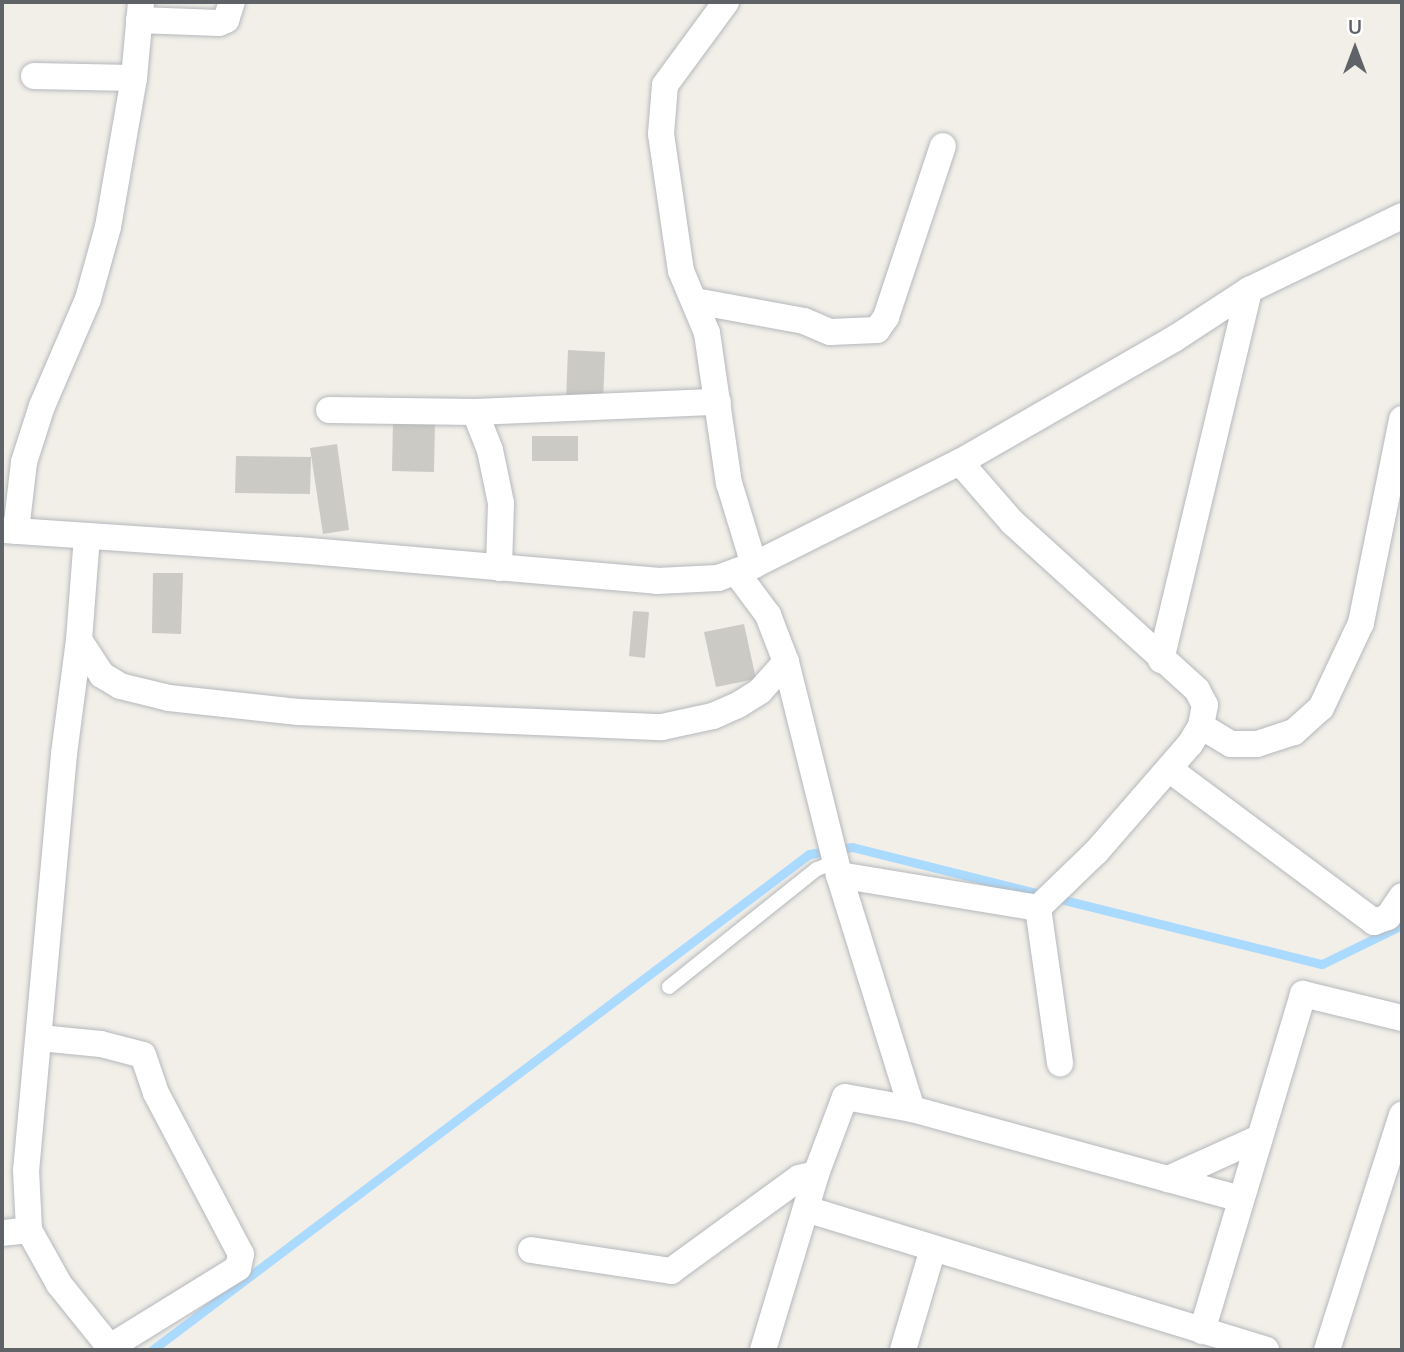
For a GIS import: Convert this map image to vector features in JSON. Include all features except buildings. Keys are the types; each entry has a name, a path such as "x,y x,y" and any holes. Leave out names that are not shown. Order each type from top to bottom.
{"street":[{"path":"232,2 226,20 219,23 140,11 134,78 99,265 24,462 9,531 657,581 718,578 745,568 960,462 1174,339 1249,290 1402,216"},
{"path":"726,2 665,85 661,134 674,238 681,271 707,333 729,483 745,568 768,615 786,662 834,859 912,1108"},
{"path":"34,76 134,78"},
{"path":"695,302 804,321 830,332 877,330 886,317 943,146"},
{"path":"1161,660 1249,290"},
{"path":"329,410 475,412 718,402"},
{"path":"475,412 490,450 501,503 499,568"},
{"path":"1201,726 1230,744 1257,744 1294,732 1321,708 1361,623 1402,419"},
{"path":"960,462 1012,522 1202,697 1201,726 1168,769 1045,902 1060,1063"},
{"path":"40,1038 101,1044 143,1055 156,1093 241,1254 238,1268 111,1349 59,1284 29,1230 26,1170 87,536"},
{"path":"79,640 96,667 120,686 169,698 298,712 579,726 662,727 713,716 760,691 786,662"},
{"path":"1168,769 1374,922 1388,918 1402,896"},
{"path":"834,859 1045,902"},
{"path":"1202,1331 1303,994 1402,1018"},
{"path":"762,1350 816,1174 845,1097 912,1108 1241,1199"},
{"path":"1327,1350 1402,1115"},
{"path":"1168,1179 1259,1138"},
{"path":"531,1250 671,1271 799,1178 816,1174"},
{"path":"806,1209 1266,1350"},
{"path":"2,1233 29,1230"},
{"path":"903,1350 933,1249"}],"lane":[{"path":"669,987 817,869 834,859"}],"waterway":[{"path":"152,1350 809,854 852,847 1322,964 1402,925"}]}
